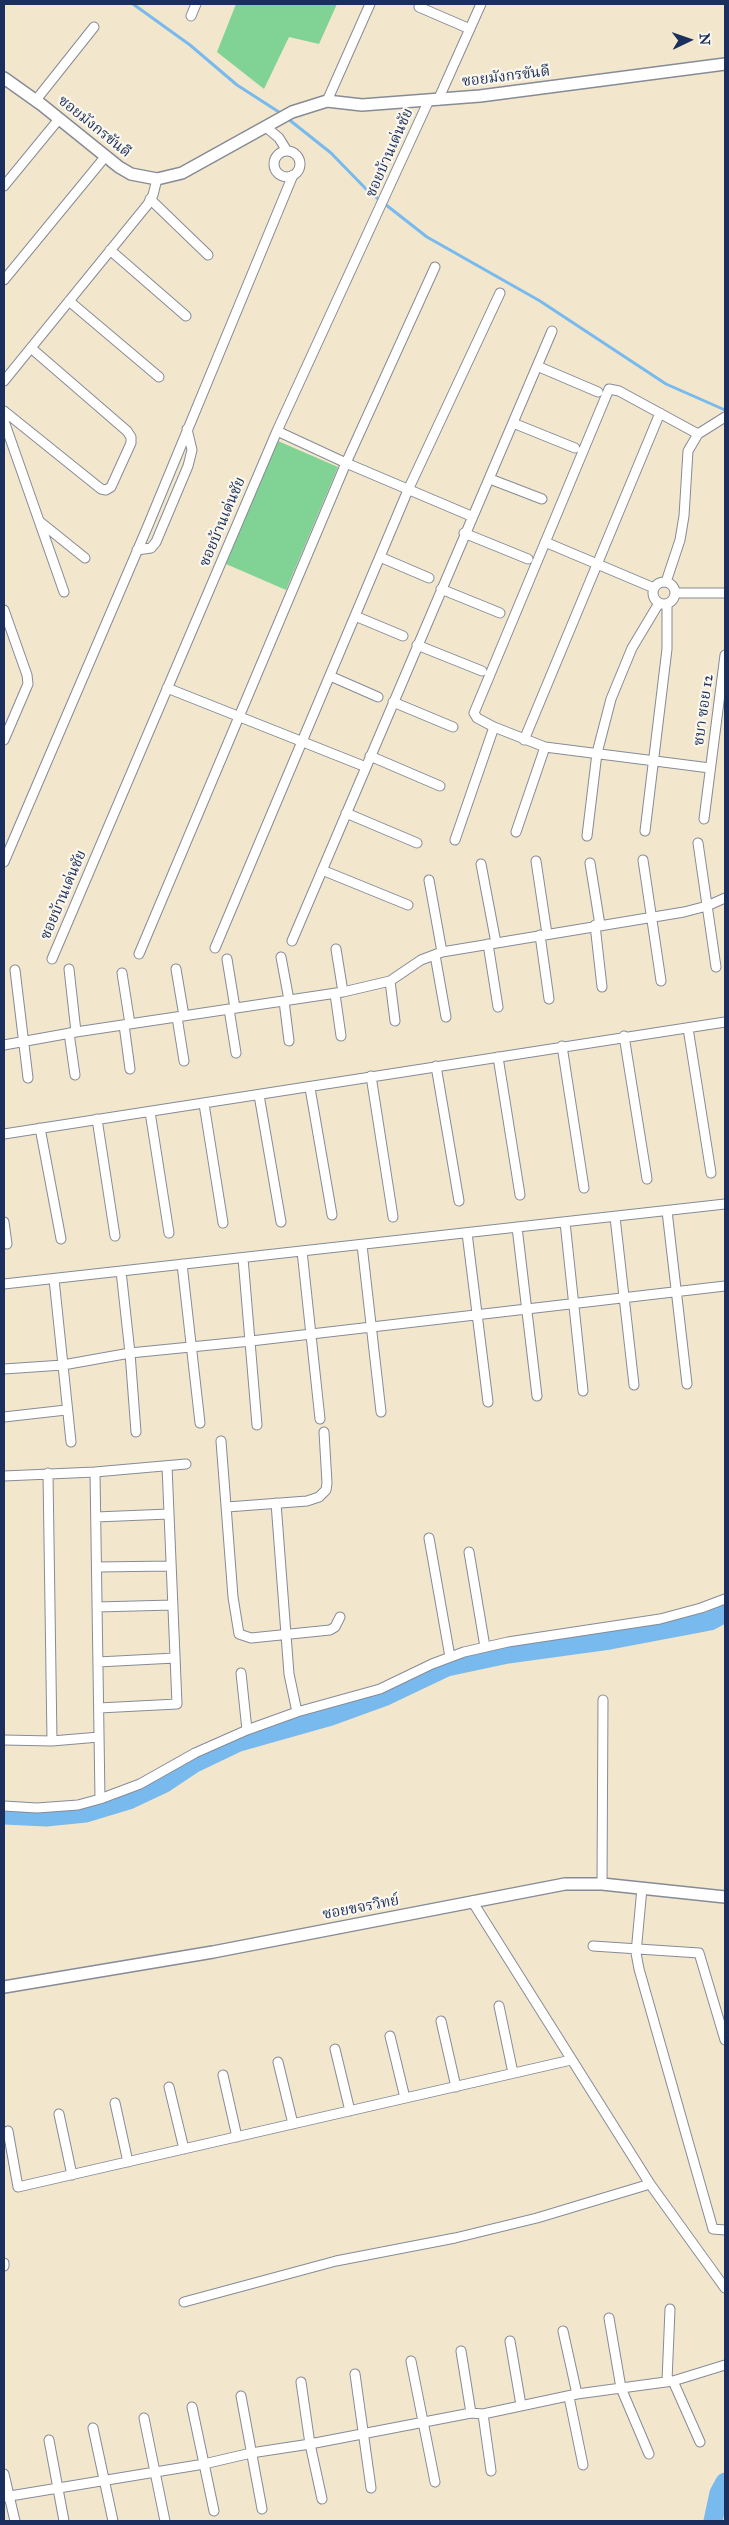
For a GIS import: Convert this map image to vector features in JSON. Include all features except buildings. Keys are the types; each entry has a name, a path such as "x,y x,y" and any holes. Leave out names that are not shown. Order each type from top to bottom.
{"street":[{"path":"191,16 196,4"},
{"path":"327,101 370,4"},
{"name":"ซอยบ้านเด่นชัย","path":"52,959 277,431 380,208 481,4"},
{"path":"419,7 470,29"},
{"path":"36,100 94,27"},
{"name":"ซอยมังกรขันดี","path":"5,82 36,100 105,157 132,174 156,179 182,173 292,112 327,101 362,105 434,100 725,64"},
{"path":"4,186 59,119"},
{"path":"4,862 293,176 298,169 299,161 295,154 287,151 279,138 266,126"},
{"path":"287,151 276,157 275,169 280,176 293,176"},
{"path":"4,280 105,157"},
{"path":"4,381 150,199 156,179"},
{"path":"150,199 208,255"},
{"path":"110,250 186,316"},
{"path":"139,954 346,463 435,267"},
{"path":"215,948 408,490 500,293"},
{"path":"69,301 160,376"},
{"path":"292,941 471,516 490,479 552,331"},
{"path":"4,411 101,489 106,490 111,487 131,437 31,348"},
{"path":"537,366 598,392"},
{"path":"698,434 619,391 609,389 474,710 477,718 494,727 545,747 710,768"},
{"path":"524,740 660,413"},
{"path":"666,582 683,524 688,451 698,434 725,417"},
{"path":"4,421 64,592"},
{"path":"513,423 575,448"},
{"path":"137,550 151,548 156,542 185,475 192,457 187,429"},
{"path":"277,431 346,463 471,516"},
{"path":"490,479 542,499"},
{"path":"39,521 85,558"},
{"path":"464,533 528,559"},
{"path":"545,542 654,588"},
{"path":"380,557 429,578"},
{"path":"588,836 598,753 611,699 632,648 663,603 674,597 674,588 666,582 657,584 654,588 653,596 663,603"},
{"path":"441,589 500,612"},
{"path":"675,593 725,593"},
{"path":"645,831 667,649 663,603"},
{"path":"4,610 27,675 28,684 4,740"},
{"path":"355,616 403,636"},
{"path":"417,645 482,671"},
{"name":"ชบา ซอย 12","path":"704,819 725,655"},
{"path":"330,676 378,697"},
{"path":"167,688 366,768"},
{"path":"393,702 453,727"},
{"path":"455,840 494,727"},
{"path":"516,832 545,747"},
{"path":"370,756 440,786"},
{"path":"346,813 417,843"},
{"path":"698,843 716,967"},
{"path":"643,860 660,981"},
{"path":"536,862 549,1000"},
{"path":"590,863 602,988"},
{"path":"481,864 492,943 498,1007"},
{"path":"322,870 408,905"},
{"path":"429,880 446,1017"},
{"path":"4,1045 127,1024 339,993 390,981 421,960 439,954 492,943 651,917 707,906 725,898"},
{"path":"336,949 341,1036"},
{"path":"281,957 287,1001 289,1041"},
{"path":"227,959 236,1053"},
{"path":"69,969 75,1075"},
{"path":"176,969 184,1061"},
{"path":"14,970 28,1078"},
{"path":"122,973 130,1069"},
{"path":"390,981 394,1021"},
{"path":"4,1134 310,1088 372,1076 624,1036 725,1022"},
{"path":"688,1028 711,1173"},
{"path":"624,1036 647,1179"},
{"path":"562,1046 584,1188"},
{"path":"498,1057 520,1195"},
{"path":"436,1066 459,1201"},
{"path":"372,1076 394,1217"},
{"path":"310,1088 332,1215"},
{"path":"259,1095 281,1222"},
{"path":"204,1104 223,1223"},
{"path":"150,1112 169,1233"},
{"path":"97,1119 115,1236"},
{"path":"40,1128 61,1239"},
{"path":"4,1284 725,1204"},
{"path":"667,1211 687,1384"},
{"path":"614,1217 634,1385"},
{"path":"4,1222 7,1244"},
{"path":"565,1222 583,1391"},
{"path":"518,1227 537,1396"},
{"path":"467,1233 488,1402"},
{"path":"362,1245 381,1412"},
{"path":"302,1251 320,1419"},
{"path":"243,1258 257,1425"},
{"path":"182,1264 200,1423"},
{"path":"121,1271 136,1432"},
{"path":"54,1279 66,1410 71,1442"},
{"path":"4,1370 63,1365 130,1353 478,1316 725,1286"},
{"path":"4,1417 66,1410"},
{"path":"227,1507 307,1501 319,1497 326,1490 324,1432"},
{"path":"221,1441 235,1612 239,1634 251,1638 330,1630 335,1627 340,1618"},
{"path":"4,1476 95,1472 186,1464"},
{"path":"99,1708 177,1704 167,1466"},
{"path":"95,1472 100,1799"},
{"path":"48,1473 52,1741"},
{"path":"276,1503 286,1635 292,1696 296,1712"},
{"path":"96,1518 169,1514"},
{"path":"429,1538 450,1657"},
{"path":"469,1552 485,1647"},
{"path":"96,1567 171,1566"},
{"path":"4,1806 37,1808 78,1805 100,1799 140,1784 196,1753 247,1730 296,1712 380,1689 450,1657 485,1647 660,1619 701,1608 725,1599"},
{"path":"97,1607 173,1605"},
{"path":"98,1662 175,1658"},
{"path":"240,1673 247,1730"},
{"path":"602,1884 603,1700"},
{"path":"4,1740 52,1741 99,1738"},
{"name":"ซอยขจรวิทย์","path":"4,1987 213,1952 565,1884 602,1884 725,1897"},
{"path":"642,1888 636,1947 639,1969 713,2229 725,2230"},
{"path":"472,1901 650,2184 725,2288"},
{"path":"593,1946 699,1952 725,2040"},
{"path":"499,2006 513,2074"},
{"path":"441,2020 456,2086"},
{"path":"390,2036 405,2098"},
{"path":"335,2049 350,2111"},
{"path":"8,2131 18,2187 571,2060"},
{"path":"278,2062 293,2124"},
{"path":"224,2075 237,2137"},
{"path":"169,2087 184,2149"},
{"path":"114,2103 128,2162"},
{"path":"59,2114 72,2175"},
{"path":"184,2302 336,2261 455,2238 537,2218 650,2184"},
{"path":"670,2309 670,2381 700,2442"},
{"path":"610,2318 621,2388 648,2454"},
{"path":"563,2331 583,2465"},
{"path":"510,2341 521,2405"},
{"path":"461,2351 471,2413"},
{"path":"411,2361 435,2482"},
{"path":"6,2496 204,2464 251,2453 422,2424 471,2413 483,2414 521,2405 670,2381 725,2365"},
{"path":"355,2374 371,2488"},
{"path":"301,2382 310,2444 322,2499"},
{"path":"241,2396 262,2510"},
{"path":"192,2407 214,2511"},
{"path":"483,2414 491,2471"},
{"path":"144,2418 165,2520"},
{"path":"93,2428 106,2481 113,2521"},
{"path":"49,2440 64,2521"},
{"path":"4,2474 6,2496 15,2521"}],"green space":[{"path":"236,4 337,4 319,44 289,37 264,89 217,52"},
{"path":"278,441 338,467 286,590 226,564"}],"waterway":[{"path":"133,4 190,45 237,85 282,114"},
{"path":"287,118 331,153 367,190 427,237 540,301 666,384 725,410"},
{"path":"4,1815 46,1817 86,1813 129,1800 163,1784 193,1764 239,1742 331,1716 386,1696 447,1667 508,1654 610,1640 710,1621 725,1613"},
{"path":"713,2521 719,2493 725,2482"}]}
